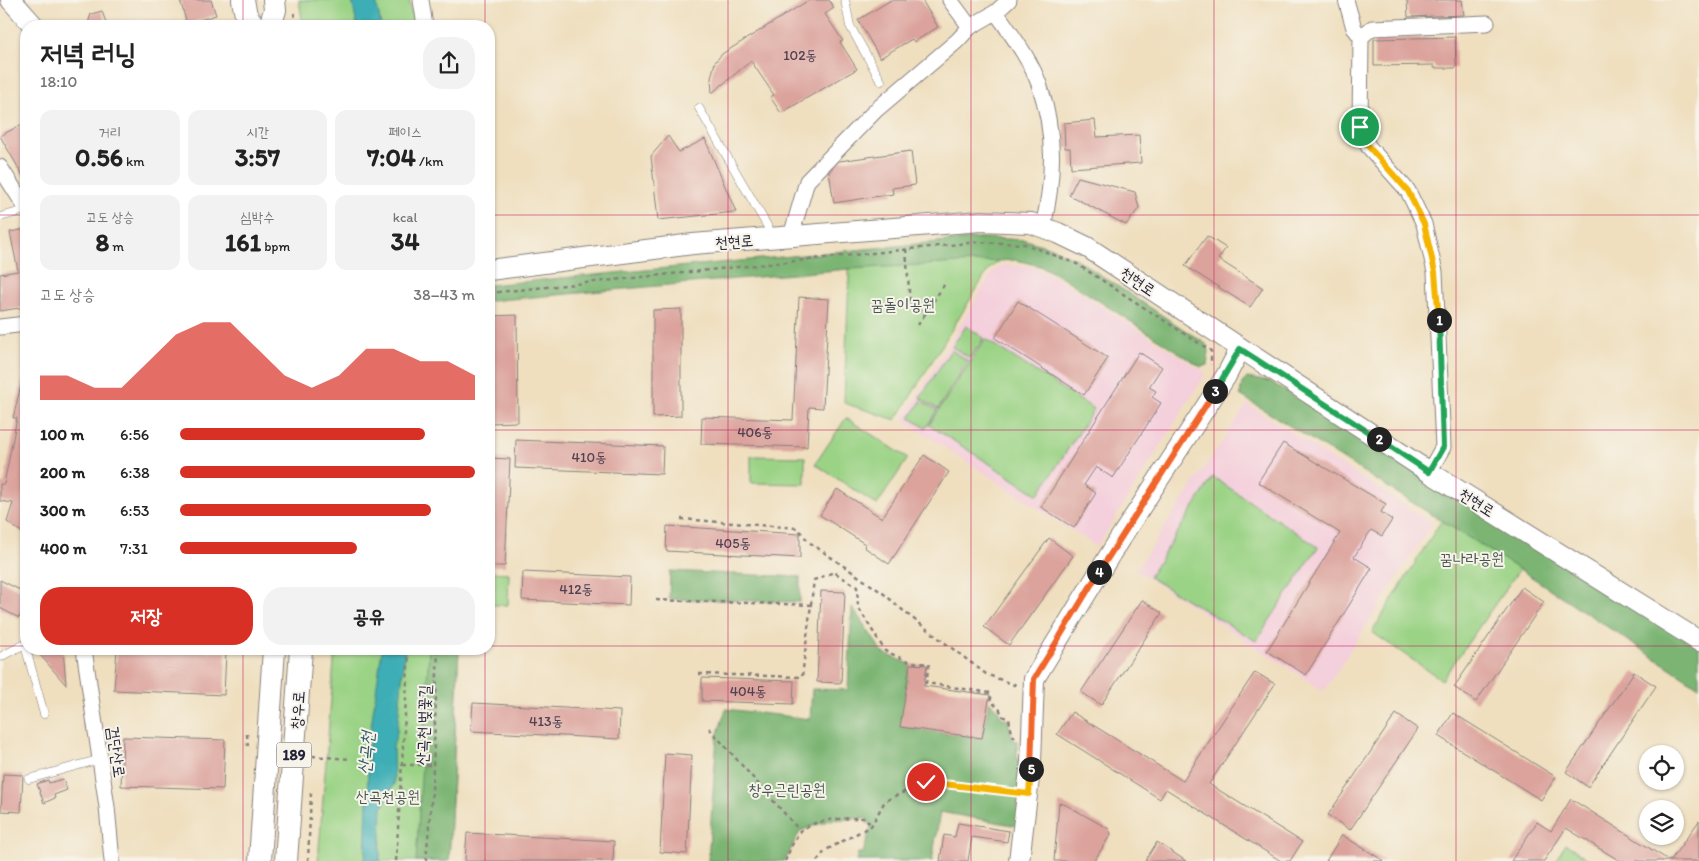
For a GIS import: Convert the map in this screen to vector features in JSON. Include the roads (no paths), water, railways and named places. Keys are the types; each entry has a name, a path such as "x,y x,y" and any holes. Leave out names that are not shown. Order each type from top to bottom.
{"main road":[{"path":"11,0 29,20"},
{"path":"243,0 246,15 250,20"},
{"path":"272,20 276,10 274,0"},
{"name":"천현로","path":"495,269 693,244 981,221 1023,222 1043,227 1086,247 1429,472 1699,641"},
{"path":"1019,861 1029,794 1034,679 1119,540 1226,376 1240,349"},
{"name":"창우로","path":"260,861 274,655"},
{"name":"창우로","path":"286,861 301,655"}],"street":[{"path":"421,0 424,20"},
{"path":"950,0 970,27"},
{"path":"782,237 807,181 876,110 957,41 970,27 996,12 1009,0"},
{"path":"1346,0 1354,28 1362,37 1360,127 1368,146 1408,191 1424,224 1435,272 1443,447 1429,472"},
{"path":"996,12 1039,83 1050,126 1051,191 1043,227"},
{"path":"1362,37 1372,28 1487,24"},
{"path":"0,167 20,199"},
{"path":"0,327 20,325"},
{"name":"검단산로","path":"85,655 101,759 112,861"}],"lane":[{"path":"845,0 850,26 881,81"},
{"path":"699,108 782,237"},
{"path":"0,217 20,211"},
{"path":"0,657 20,648"},
{"path":"29,655 44,714"},
{"path":"29,779 101,759"}],"water":[{"path":"352,0 376,0 380,20 356,20"},
{"path":"381,655 404,655 397,732 393,747 394,784 382,808 380,861 365,861 369,741"}],"park label":[{"name":"꿈돌이공원","path":"903,304"},
{"name":"꿈나라공원","path":"1472,558"},
{"name":"창우근린공원","path":"787,789"},
{"name":"산곡천공원","path":"388,796"}],"water label":[{"name":"산곡천","path":"366,753"}]}
